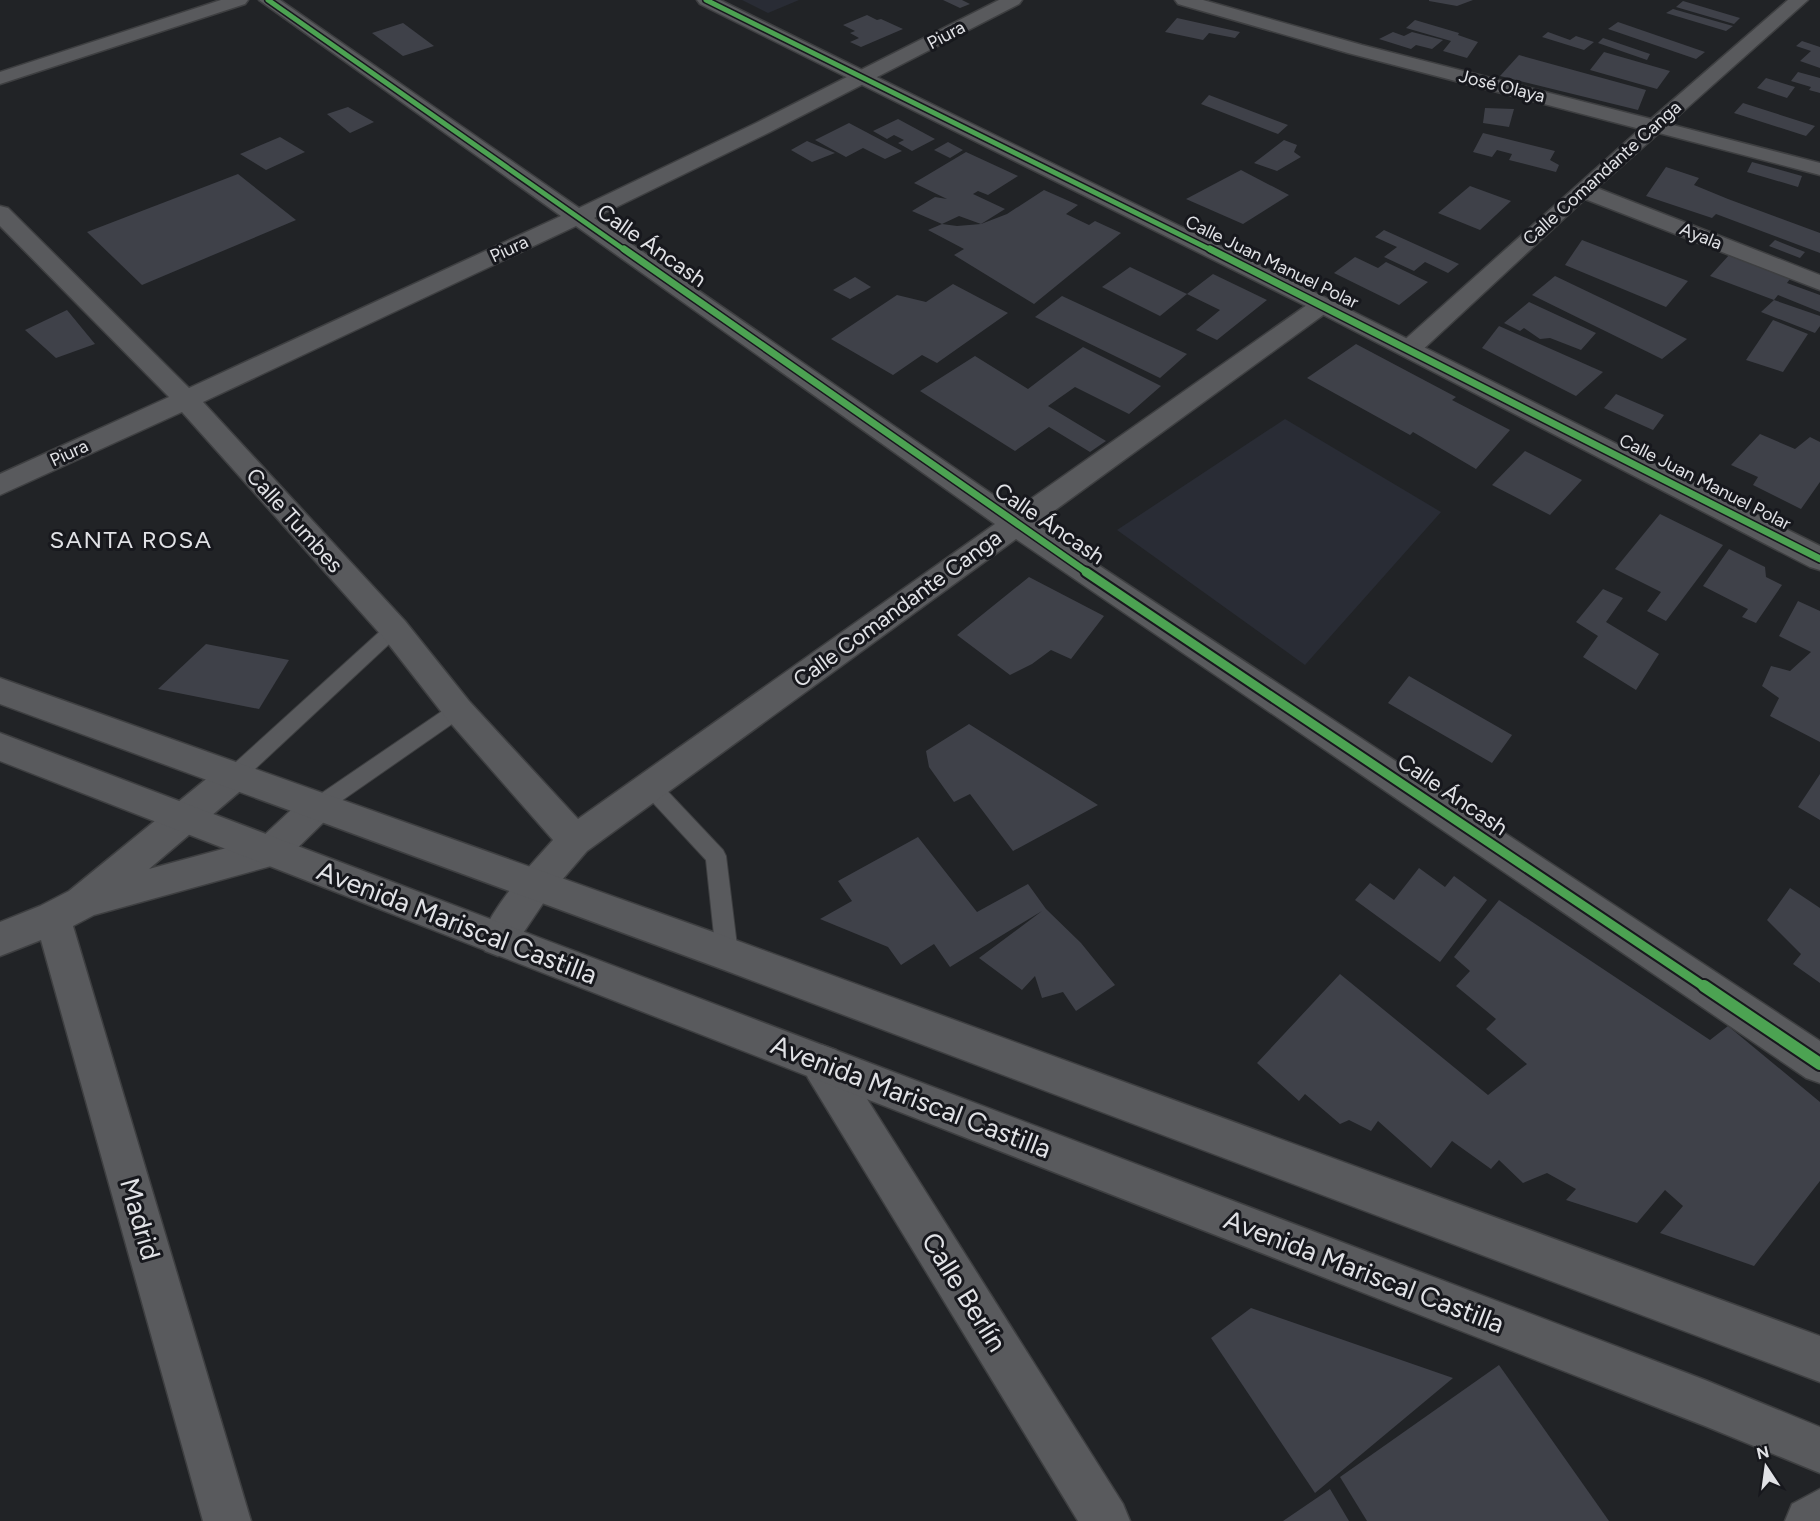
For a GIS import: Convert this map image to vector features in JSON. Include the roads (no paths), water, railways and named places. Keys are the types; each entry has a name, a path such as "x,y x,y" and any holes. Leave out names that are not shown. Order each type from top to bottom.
{"street":[{"path":"0,78 238,0"},
{"name":"Calle Áncash","path":"268,0 1015,524 1820,1064"},
{"name":"Calle Juan Manuel Polar","path":"706,0 1322,305 1820,559"},
{"name":"Piura","path":"0,485 578,217 864,78 1013,0"},
{"name":"José Olaya","path":"1184,0 1355,49 1820,169"},
{"name":"Calle Comandante Canga","path":"1409,349 1582,190 1799,0"},
{"name":"Ayala","path":"1582,190 1820,283"},
{"name":"Calle Tumbes","path":"0,213 186,400 394,629 458,710 575,840"},
{"name":"Calle Comandante Canga","path":"498,939 535,885 575,840 1322,305"},
{"path":"0,691 727,954 1820,1359"},
{"name":"Avenida Mariscal Castilla","path":"0,747 1705,1403 1820,1450"},
{"path":"68,910 185,819 233,777"},
{"path":"0,939 68,910 270,852 317,807"},
{"name":"Madrid","path":"68,910 227,1521"},
{"name":"Calle Berlín","path":"822,1064 1106,1521"},
{"path":"1809,1521 1820,1512"}],"lane":[{"path":"233,777 394,629"},
{"path":"317,807 458,710"},
{"path":"650,786 716,856 727,954"}],"district":[{"name":"SANTA ROSA","path":"131,540"}]}
